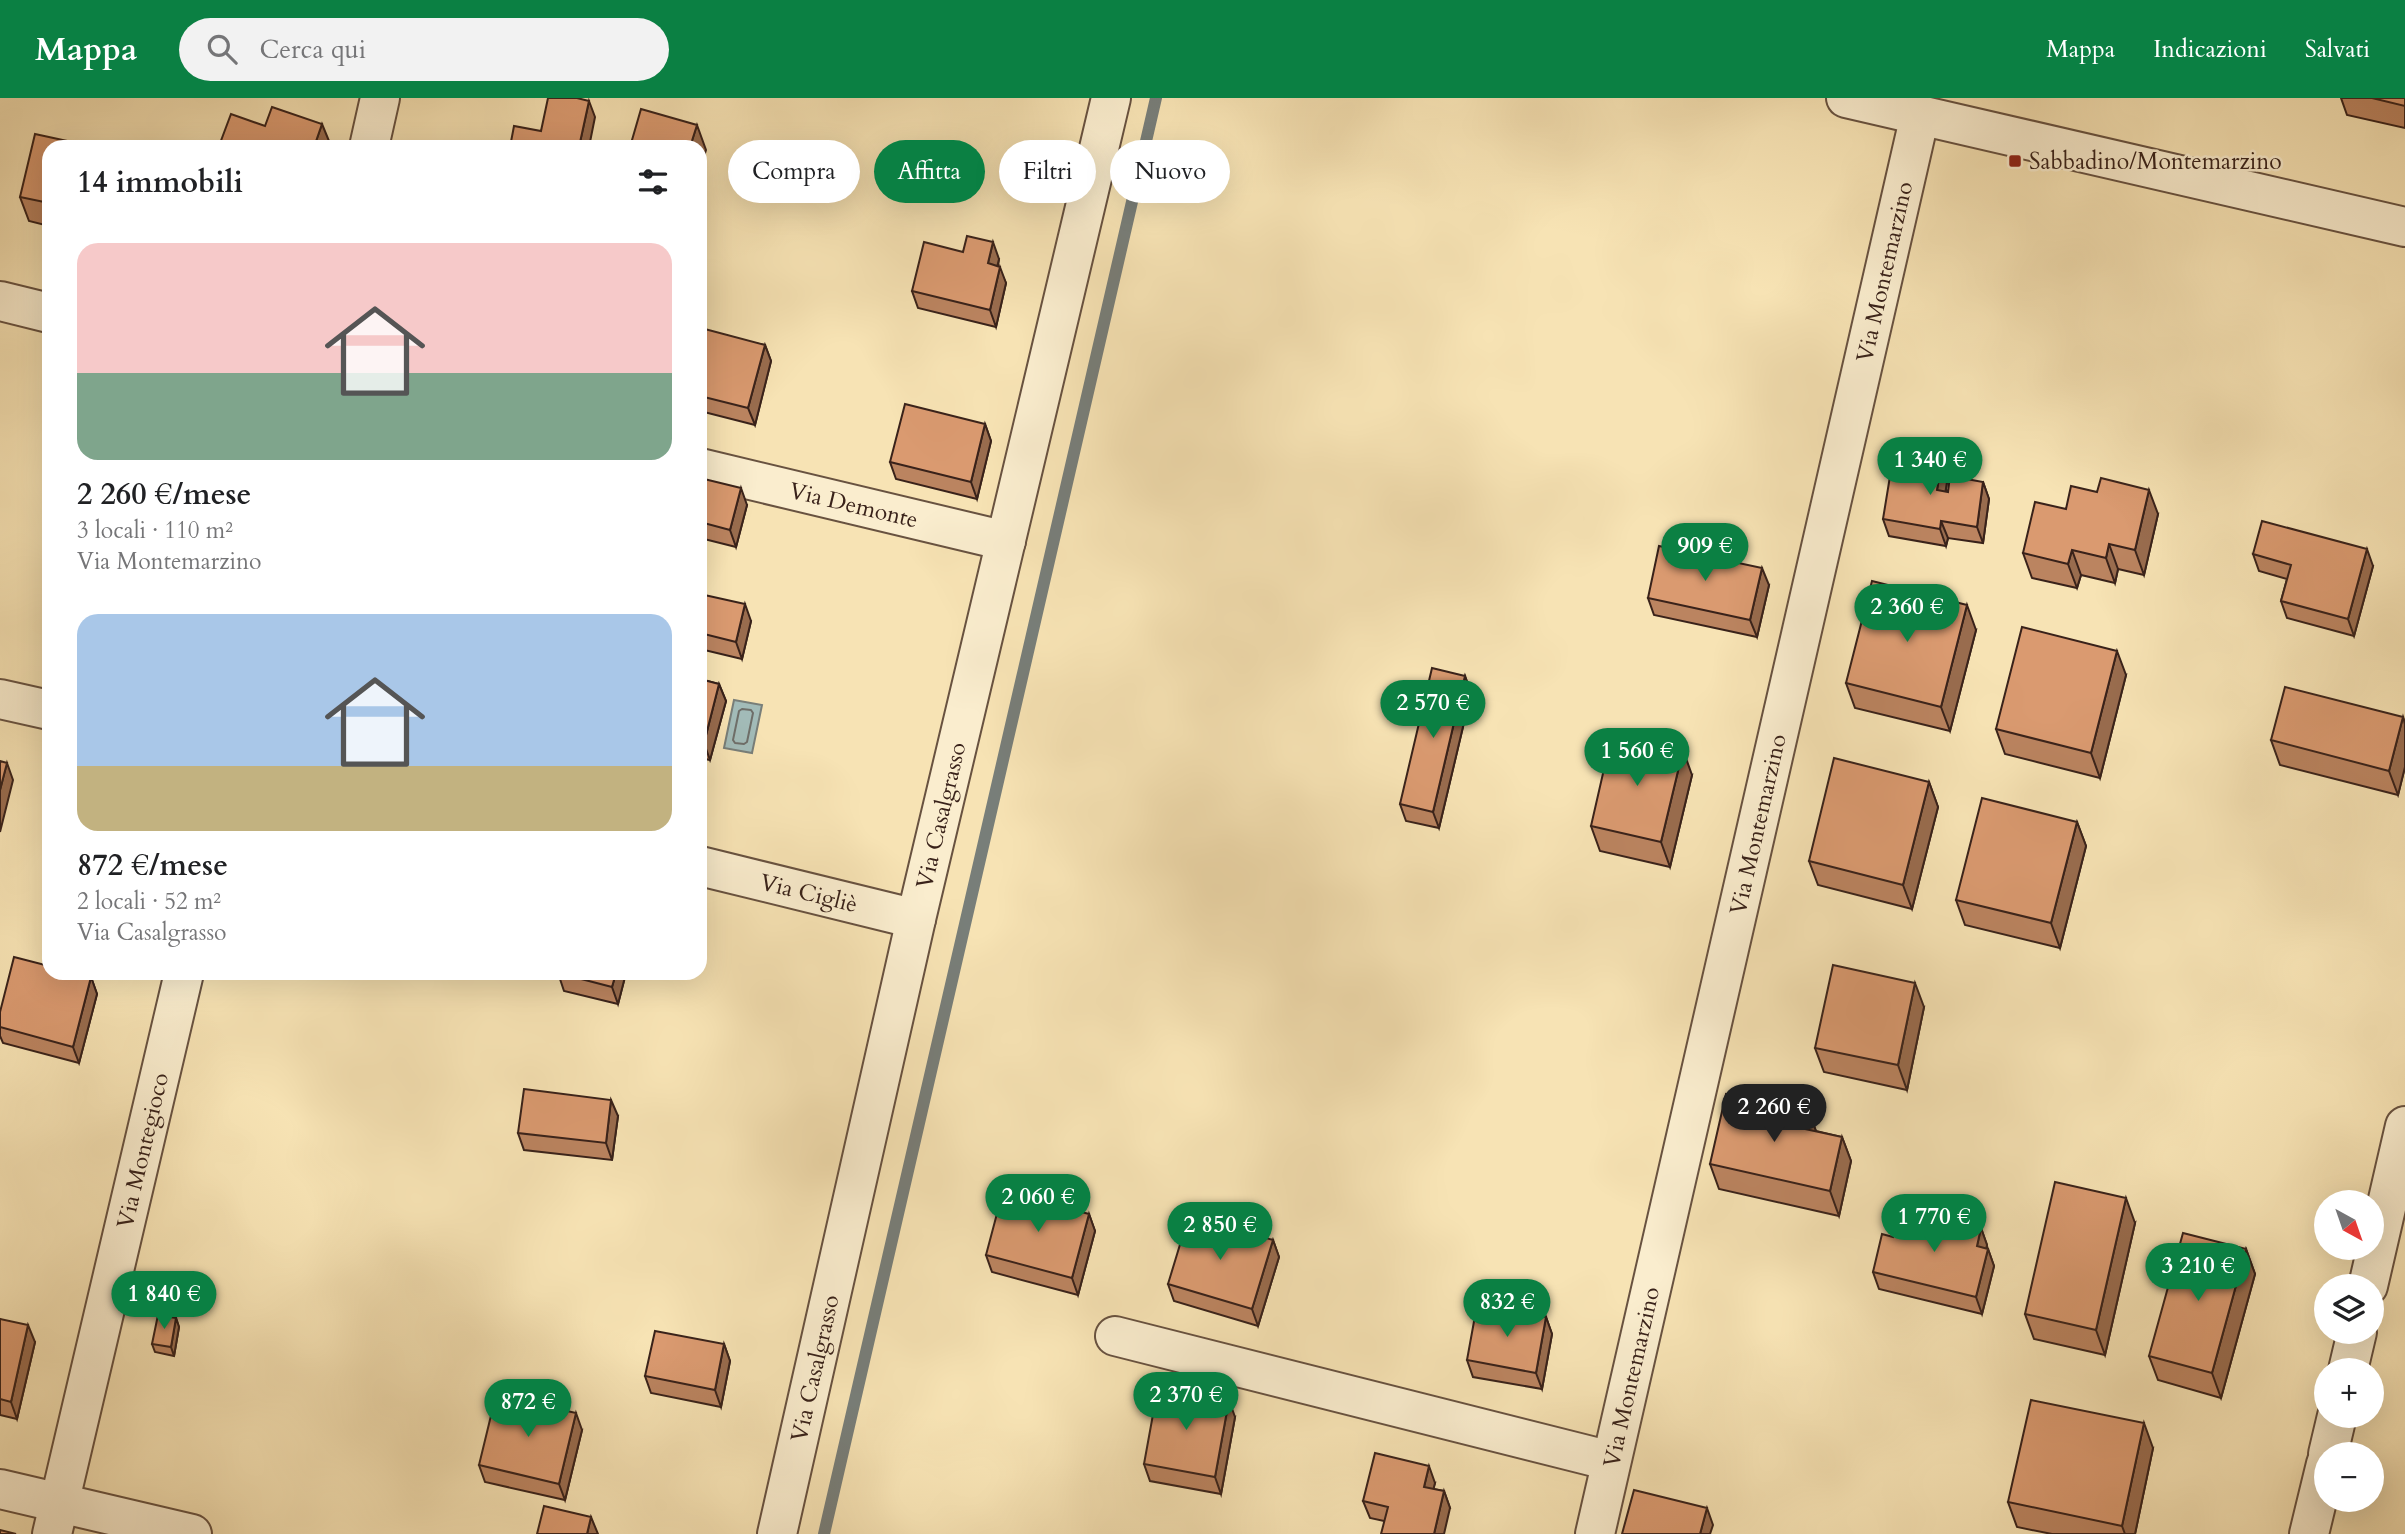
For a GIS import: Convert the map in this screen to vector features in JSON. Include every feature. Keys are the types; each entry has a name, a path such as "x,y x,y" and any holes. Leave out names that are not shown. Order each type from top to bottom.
{"street":[{"path":"371,140 380,98"},
{"name":"Via Casalgrasso","path":"777,1534 916,919 1111,98"},
{"path":"1846,98 2405,227"},
{"name":"Via Montemarzino","path":"1595,1534 1920,115"},
{"path":"0,301 42,311"},
{"name":"Via Demonte","path":"707,470 1006,541"},
{"path":"0,699 42,708"},
{"name":"Via Cigliè","path":"707,868 916,919"},
{"name":"Via Montegioco","path":"56,1518 182,980"},
{"path":"2371,1274 2405,1126"},
{"path":"1115,1336 1611,1461"},
{"path":"0,1489 56,1518 192,1534"},
{"path":"2309,1534 2314,1512"}],"water":[{"path":"734,700 762,705 752,753 724,748"}],"building":[{"path":"548,98 577,98 589,101 581,140 511,140 514,126 541,131"},
{"path":"2372,98 2405,98 2405,106"},
{"path":"272,107 322,124 316,140 221,140 231,114 265,126"},
{"path":"641,109 697,125 692,140 632,140"},
{"path":"35,134 63,140 42,140 42,202 20,197"},
{"path":"967,236 993,242 988,263 1000,267 990,310 912,291 924,242 963,252"},
{"path":"707,330 765,345 748,408 707,398"},
{"path":"905,404 985,424 971,482 890,462"},
{"path":"1893,458 1941,466 1937,490 1948,492 1950,476 1983,482 1977,527 1941,521 1940,529 1883,519"},
{"path":"2101,478 2149,490 2135,550 2109,544 2106,558 2072,550 2068,564 2023,553 2035,502 2066,509 2071,486 2097,492"},
{"path":"707,480 741,488 730,530 707,524"},
{"path":"2262,521 2367,549 2348,619 2281,601 2291,565 2253,554"},
{"path":"1659,546 1762,568 1750,620 1648,598"},
{"path":"1872,581 1967,605 1941,707 1846,683"},
{"path":"707,596 745,604 736,642 707,635"},
{"path":"2022,627 2117,651 2091,753 1996,729"},
{"path":"1432,668 1465,676 1433,812 1400,804"},
{"path":"707,681 719,684 707,731"},
{"path":"2285,687 2403,717 2389,771 2271,740"},
{"path":"1612,734 1683,750 1661,842 1591,826"},
{"path":"1834,758 1929,782 1903,885 1809,861"},
{"path":"0,761 7,763 0,790"},
{"path":"1982,798 2077,822 2051,923 1956,900"},
{"path":"14,957 42,964 42,980 90,980 73,1047 0,1027 0,1012"},
{"path":"1833,965 1915,983 1898,1065 1815,1048"},
{"path":"585,980 614,980 612,987"},
{"path":"524,1089 611,1100 606,1143 518,1133"},
{"path":"1726,1094 1809,1112 1805,1129 1842,1137 1830,1191 1710,1164"},
{"path":"2055,1182 2126,1198 2096,1330 2025,1314"},
{"path":"1003,1191 1089,1214 1072,1278 986,1255"},
{"path":"1912,1211 1981,1228 1977,1246 1988,1249 1976,1297 1873,1272 1882,1234 1893,1237 1898,1218 1909,1221"},
{"path":"1189,1215 1273,1240 1252,1309 1168,1284"},
{"path":"2183,1233 2246,1249 2212,1373 2149,1356"},
{"path":"1477,1305 1546,1317 1536,1373 1467,1360"},
{"path":"158,1315 176,1318 171,1347 152,1344"},
{"path":"0,1319 28,1325 11,1402 0,1399"},
{"path":"655,1331 724,1344 715,1390 645,1376"},
{"path":"1158,1387 1229,1400 1215,1477 1144,1464"},
{"path":"496,1395 576,1413 559,1484 479,1465"},
{"path":"2031,1400 2144,1423 2122,1526 2008,1502"},
{"path":"1375,1453 1429,1466 1424,1487 1444,1491 1434,1534 1381,1534 1388,1507 1363,1501"},
{"path":"1634,1490 1707,1508 1700,1534 1622,1534"},
{"path":"544,1506 591,1517 587,1534 537,1534"},
{"path":"0,1530 16,1534 0,1534"}],"waterway":[{"path":"824,1534 1156,98"}],"place":[{"name":"Sabbadino/Montemarzino","path":"2015,161"}]}
